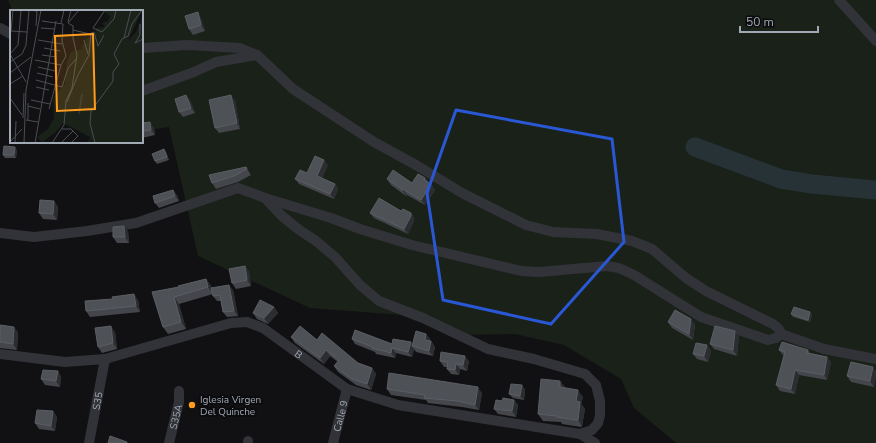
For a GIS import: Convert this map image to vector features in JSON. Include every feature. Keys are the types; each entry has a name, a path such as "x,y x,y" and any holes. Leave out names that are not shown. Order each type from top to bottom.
{"street":[{"path":"839,0 876,41"},
{"path":"0,29 10,34"},
{"path":"143,48 187,45 240,48 257,55 293,89 374,142 416,164 462,193 526,225 553,232 597,234 632,241 652,249 686,278 706,291 773,324 780,329 781,334"},
{"path":"143,91 194,72 216,62 257,55"},
{"path":"0,233 34,237 87,231 136,223 238,188 265,198 412,244 521,271 539,272 607,266 619,268 634,275 701,318 768,340 776,338 781,334"},
{"path":"265,198 282,216 335,257 360,285 379,301 423,318 488,349 585,374 596,385 600,401 600,415 598,423 592,430 577,439"},
{"name":"B","path":"0,354 65,362 105,359 232,323 247,322 263,328 346,389 398,405 594,443"},
{"path":"781,334 824,349 876,359"},
{"name":"S35","path":"90,443 105,359"},
{"name":"Calle 9","path":"333,443 346,389"},
{"name":"S35A","path":"169,443 179,402 178,391"}],"highlighted area":[{"path":"456,110 612,139 624,242 551,324 443,300 427,193"}],"shaded area":[{"path":"8,0 876,0 876,443 676,443 634,408 621,379 564,345 515,334 462,335 402,315 310,308 198,256 169,127 143,131 143,10 11,10"},
{"path":"10,27 10,48 9,47"}],"building":[{"path":"198,12 201,25 189,29 185,16"},
{"path":"186,95 191,108 179,112 175,99"},
{"path":"231,95 237,123 215,128 209,100"},
{"path":"150,122 151,130 143,131 143,123"},
{"path":"4,146 15,147 14,155 3,155"},
{"path":"164,149 167,157 155,161 152,154"},
{"path":"315,156 324,160 317,176 335,184 330,194 295,179 300,170 307,173"},
{"path":"246,167 247,169 234,176 212,183 209,175"},
{"path":"393,170 412,183 418,174 431,184 421,200 387,179"},
{"path":"173,190 175,196 155,203 153,196"},
{"path":"379,198 401,211 403,209 411,213 411,216 404,229 370,213"},
{"path":"40,200 54,201 53,214 39,213"},
{"path":"124,226 125,237 113,237 113,227"},
{"path":"245,266 247,280 232,283 229,269"},
{"path":"206,279 208,287 174,297 181,322 163,327 152,292 179,287 178,286"},
{"path":"229,285 234,311 223,312 220,295 213,296 211,288"},
{"path":"134,294 136,306 86,311 85,301 113,299 112,297"},
{"path":"260,300 274,307 264,318 253,313"},
{"path":"794,307 810,312 808,320 791,314"},
{"path":"675,310 691,319 689,334 668,322"},
{"path":"0,325 14,327 13,344 0,342"},
{"path":"111,326 113,343 98,347 95,328"},
{"path":"300,326 317,340 322,333 358,363 372,368 367,384 352,379 334,366 339,360 326,350 320,358 291,337"},
{"path":"715,326 735,331 733,350 710,344"},
{"path":"355,330 392,344 393,339 411,342 408,352 392,348 391,353 372,348 373,347 352,339"},
{"path":"416,331 426,334 425,340 431,341 429,351 412,346"},
{"path":"782,342 808,350 807,353 827,357 824,375 795,370 791,389 776,385 785,352 779,350"},
{"path":"696,343 707,345 704,356 693,354"},
{"path":"441,352 465,356 463,365 456,364 455,370 447,369 448,362 440,361"},
{"path":"851,362 873,367 870,381 847,376"},
{"path":"43,370 58,371 56,381 41,379"},
{"path":"389,373 478,387 475,405 458,401 424,398 425,395 387,389"},
{"path":"541,379 560,381 560,387 578,390 576,401 580,402 578,420 538,414"},
{"path":"511,384 522,385 520,396 509,394"},
{"path":"503,398 514,400 512,411 494,409 496,400 502,401"},
{"path":"37,410 53,411 51,426 35,423"},
{"path":"110,436 127,442 127,443 108,443"}],"waterway":[{"path":"695,147 781,179 812,184 876,190"}],"place":[{"name":"Iglesia Virgen Del Quinche","path":"192,405"}]}
